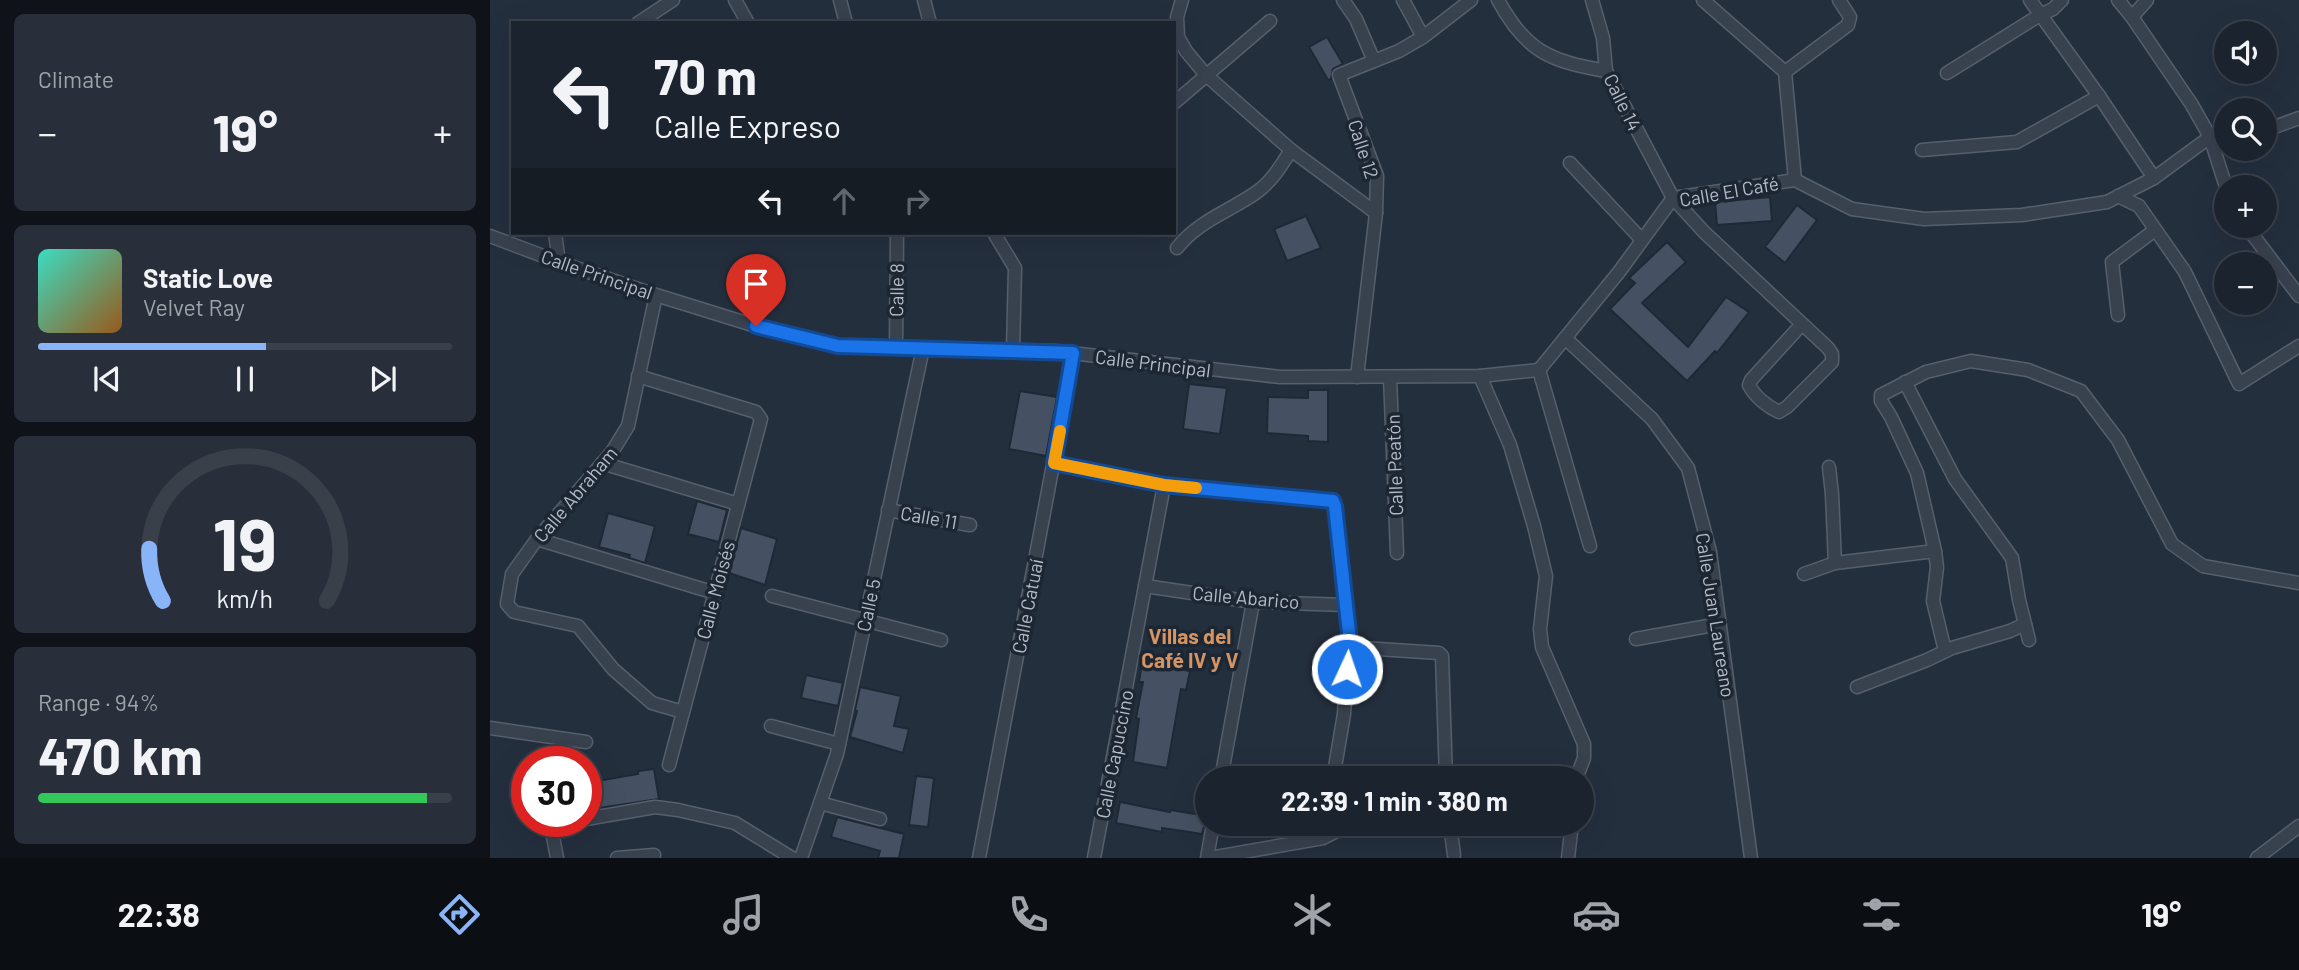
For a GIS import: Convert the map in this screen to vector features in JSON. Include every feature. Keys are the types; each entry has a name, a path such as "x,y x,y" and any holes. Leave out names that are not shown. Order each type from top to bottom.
{"street":[{"path":"641,21 673,0"},
{"path":"735,0 747,21"},
{"path":"840,0 845,21"},
{"path":"924,0 929,21"},
{"path":"1343,0 1356,19 1374,61"},
{"path":"1403,0 1423,37"},
{"name":"Calle 12","path":"1357,377 1376,214 1377,176 1339,75 1399,51 1423,37 1471,0"},
{"path":"1498,0 1522,37 1536,49 1578,66 1606,71"},
{"name":"Calle 14","path":"1592,0 1603,38 1606,71 1672,198 1704,232 1828,348 1832,354 1832,362 1779,412 1753,392 1749,385 1802,324"},
{"path":"1703,0 1785,72 1795,180"},
{"path":"1785,72 1848,25 1850,17 1839,0"},
{"path":"2030,0 2154,178"},
{"path":"1947,73 2053,9 2062,0"},
{"path":"2118,0 2193,105 2210,137 2222,175"},
{"path":"2132,17 2147,0"},
{"path":"1179,1 1178,37 1206,75 1291,150 1376,214"},
{"path":"1176,101 1270,21"},
{"path":"1922,150 2017,142 2099,96"},
{"path":"2277,126 2299,118"},
{"name":"Calle El Café","path":"1539,370 1619,272 1672,198 1795,180 1852,209 1924,219 2022,215 2107,202 2154,178 2214,136"},
{"path":"1177,248 1207,221 1258,192 1274,176 1291,150"},
{"path":"1570,163 1642,240"},
{"path":"2118,196 2139,206 2186,272 2239,384 2299,346"},
{"path":"2118,315 2112,262 2155,229"},
{"path":"555,235 559,262"},
{"name":"Calle 8","path":"895,348 897,235"},
{"path":"995,235 1015,268 1013,350"},
{"name":"Calle Principal","path":"490,236 656,295 756,326 838,346 1073,353 1280,377 1480,376 1539,370"},
{"path":"2255,238 2299,296"},
{"name":"Calle Abraham","path":"656,295 628,426 612,452 537,539 512,574 507,604 514,612 578,626 613,669 652,703 683,712"},
{"name":"Calle Juan Laureano","path":"1565,338 1652,419 1688,468 1710,552 1751,858"},
{"name":"Calle 5","path":"801,858 839,744 923,348"},
{"name":"Calle Catuaí","path":"979,858 1073,353"},
{"path":"1945,651 1933,601 1937,566 1935,551 1917,473 1881,401 1881,395 1926,372 1971,361 2028,370 2081,391 2118,440 2172,544 2203,566 2299,583"},
{"path":"1539,370 1590,546"},
{"name":"Calle Moisés","path":"638,376 756,412 761,419 669,765"},
{"path":"1480,376 1510,445 1534,526 1546,576 1540,629 1542,647 1584,744 1581,766"},
{"name":"Calle Peatón","path":"1390,377 1397,553"},
{"path":"1905,382 1955,479 2012,558 2029,640"},
{"path":"602,463 738,504"},
{"path":"1054,463 1164,485 1333,501 1346,604 1348,647 1344,714 1335,766"},
{"path":"1829,467 1835,563"},
{"name":"Calle Capuccino","path":"1094,858 1164,485"},
{"name":"Calle 11","path":"888,510 970,525"},
{"path":"537,539 715,593"},
{"path":"1804,574 1835,563 1935,551"},
{"name":"Calle Abarico","path":"1145,586 1253,602 1346,604"},
{"path":"772,596 941,640"},
{"path":"1223,766 1253,602"},
{"path":"1636,639 1720,624"},
{"path":"1857,687 1945,651 2025,624"},
{"path":"1348,647 1439,653 1442,656 1446,766"},
{"path":"771,726 839,744"},
{"path":"490,728 586,742"},
{"path":"820,803 880,819"},
{"path":"602,816 655,807 678,810 735,823 792,858"},
{"path":"2257,858 2299,825"},
{"path":"1212,836 1209,858 1327,836"},
{"path":"1452,836 1454,855"},
{"path":"1568,858 1571,836"},
{"path":"553,837 557,858"},
{"path":"617,858 654,855"}],"building":[{"path":"1327,37 1343,64 1333,69 1331,79 1328,80 1309,47"},
{"path":"1770,197 1772,221 1717,225 1715,202"},
{"path":"1797,205 1817,220 1785,263 1765,247"},
{"path":"1306,216 1321,248 1287,261 1274,229"},
{"path":"1667,242 1686,262 1642,303 1688,347 1726,297 1749,312 1717,353 1715,351 1687,381 1610,309 1635,283 1629,278"},
{"path":"1189,384 1227,388 1220,434 1183,429"},
{"path":"1308,390 1328,390 1328,442 1308,441 1308,436 1267,433 1268,397 1308,398"},
{"path":"1020,391 1057,397 1046,456 1009,449"},
{"path":"697,501 727,510 719,542 688,534"},
{"path":"608,513 655,526 645,563 629,558 630,555 599,547"},
{"path":"741,528 777,539 765,585 729,573"},
{"path":"1142,663 1190,671 1186,690 1181,689 1167,768 1133,762 1139,719 1136,718 1143,682 1139,682"},
{"path":"806,675 843,683 838,706 801,698"},
{"path":"860,687 901,696 894,726 909,729 903,753 850,737"},
{"path":"654,769 659,799 602,808 602,780 638,774 638,771"},
{"path":"916,776 934,778 928,827 909,825"},
{"path":"1120,802 1195,814 1195,833 1162,828 1162,832 1116,823"},
{"path":"837,817 904,834 899,858 878,858 880,851 831,837"}],"slow traffic":[{"path":"1060,431 1054,463 1164,485 1196,488"}],"district":[{"name":"Villas del Café IV y V","path":"1190,647"}],"route":[{"path":"756,326 838,346 1073,353 1054,463 1164,485 1333,501 1349,633 1347,669"}]}
